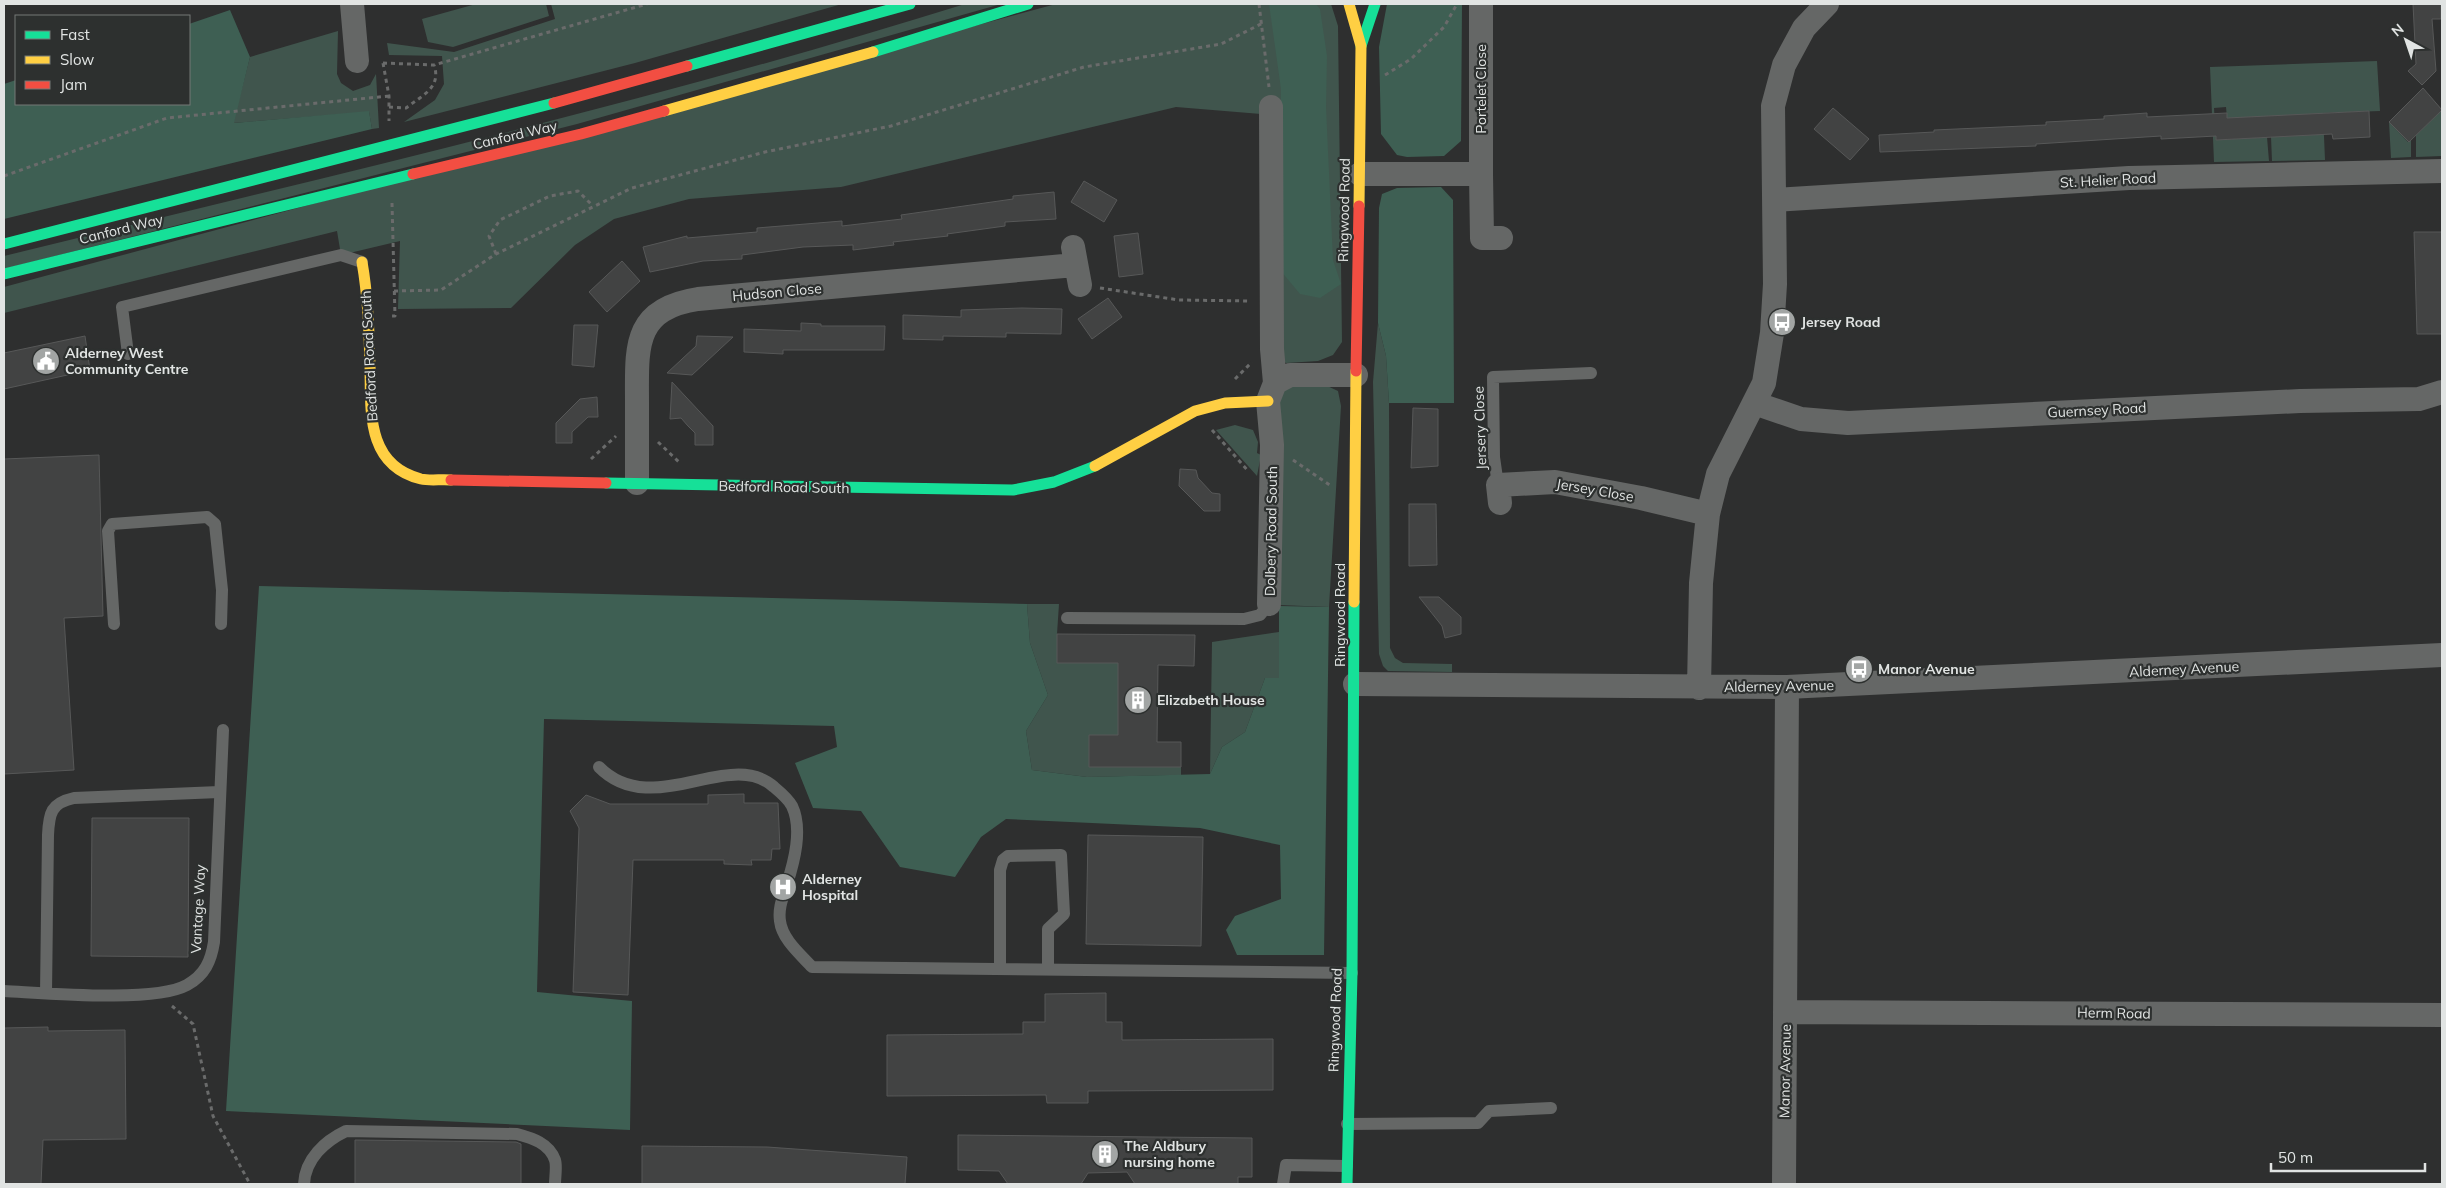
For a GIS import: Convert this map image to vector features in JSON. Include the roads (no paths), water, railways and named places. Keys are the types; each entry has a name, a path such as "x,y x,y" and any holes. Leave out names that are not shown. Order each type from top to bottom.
{"main road":[{"name":"Canford Way","path":"4,244 552,104 910,4"},
{"name":"Canford Way","path":"4,274 244,214 581,134 914,40 1028,4"},
{"name":"Ringwood Road","path":"1347,1184 1352,973 1356,375 1361,46 1349,4"},
{"name":"Ringwood Road","path":"1361,46 1375,4"},
{"name":"Bedford Road South","path":"362,262 368,296 371,415 374,436 391,464 406,474 422,479 1013,490 1054,482 1089,469 1195,411 1271,392"}],"street":[{"path":"352,4 357,61"},
{"name":"Portelet Close","path":"1481,4 1481,174 1492,238"},
{"path":"1699,688 1701,583 1708,514 1718,474 1764,383 1772,333 1775,284 1773,106 1782,73 1804,28 1827,4"},
{"name":"Dolbery Road South","path":"1269,604 1272,434 1271,107"},
{"name":"St. Helier Road","path":"1775,200 2129,178 2442,171"},
{"path":"1360,174 1481,174"},
{"name":"Hudson Close","path":"637,483 637,351 646,328 668,307 677,302 1076,265"},
{"name":"Bedford Road South","path":"1271,392 1290,375 1356,375"},
{"name":"Guernsey Road","path":"1754,403 1801,419 1848,422 2300,400 2419,399 2442,392"},
{"name":"Jersey Close","path":"1499,494 1555,482 1641,498 1708,514"},
{"name":"Alderney Avenue","path":"1355,684 1699,688 1787,687 2442,655"},
{"name":"Manor Avenue","path":"1784,1184 1787,687"},
{"name":"Herm Road","path":"1785,1012 2442,1015"}],"lane":[{"path":"128,354 122,307 341,255 362,262"},
{"name":"Jersery Close","path":"1499,494 1494,457 1494,377 1591,373"},
{"path":"114,624 108,531 112,524 207,518 215,524 222,590 221,624"},
{"name":"Dolbery Road South","path":"1066,618 1244,620 1260,614 1269,604"},
{"name":"Vantage Way","path":"4,991 121,995 156,993 174,991 188,985 201,974 211,962 214,942 223,730"},
{"path":"599,767 610,778 631,786 658,788 734,775 760,778 773,786 792,806 796,837 795,857 780,907 780,923 785,936 812,967 1352,973"},
{"path":"46,993 48,835 49,820 54,808 61,801 74,798 219,792"},
{"path":"1000,969 1000,870 1003,860 1008,856 1060,855 1064,914 1048,929 1048,969"},
{"path":"1347,1124 1478,1123 1489,1111 1551,1108"},
{"path":"304,1184 304,1176 315,1154 329,1138 346,1131 517,1134 536,1139 547,1148 556,1161 555,1184"},
{"path":"1283,1184 1286,1166 1347,1166"}],"place":[{"name":"Jersey Road","path":"1782,322"},
{"name":"Alderney West Community Centre","path":"46,361"},
{"name":"Manor Avenue","path":"1859,669"},
{"name":"Elizabeth House","path":"1138,700"},
{"name":"Alderney Hospital","path":"783,887"},
{"name":"The Aldbury nursing home","path":"1105,1154"}]}
